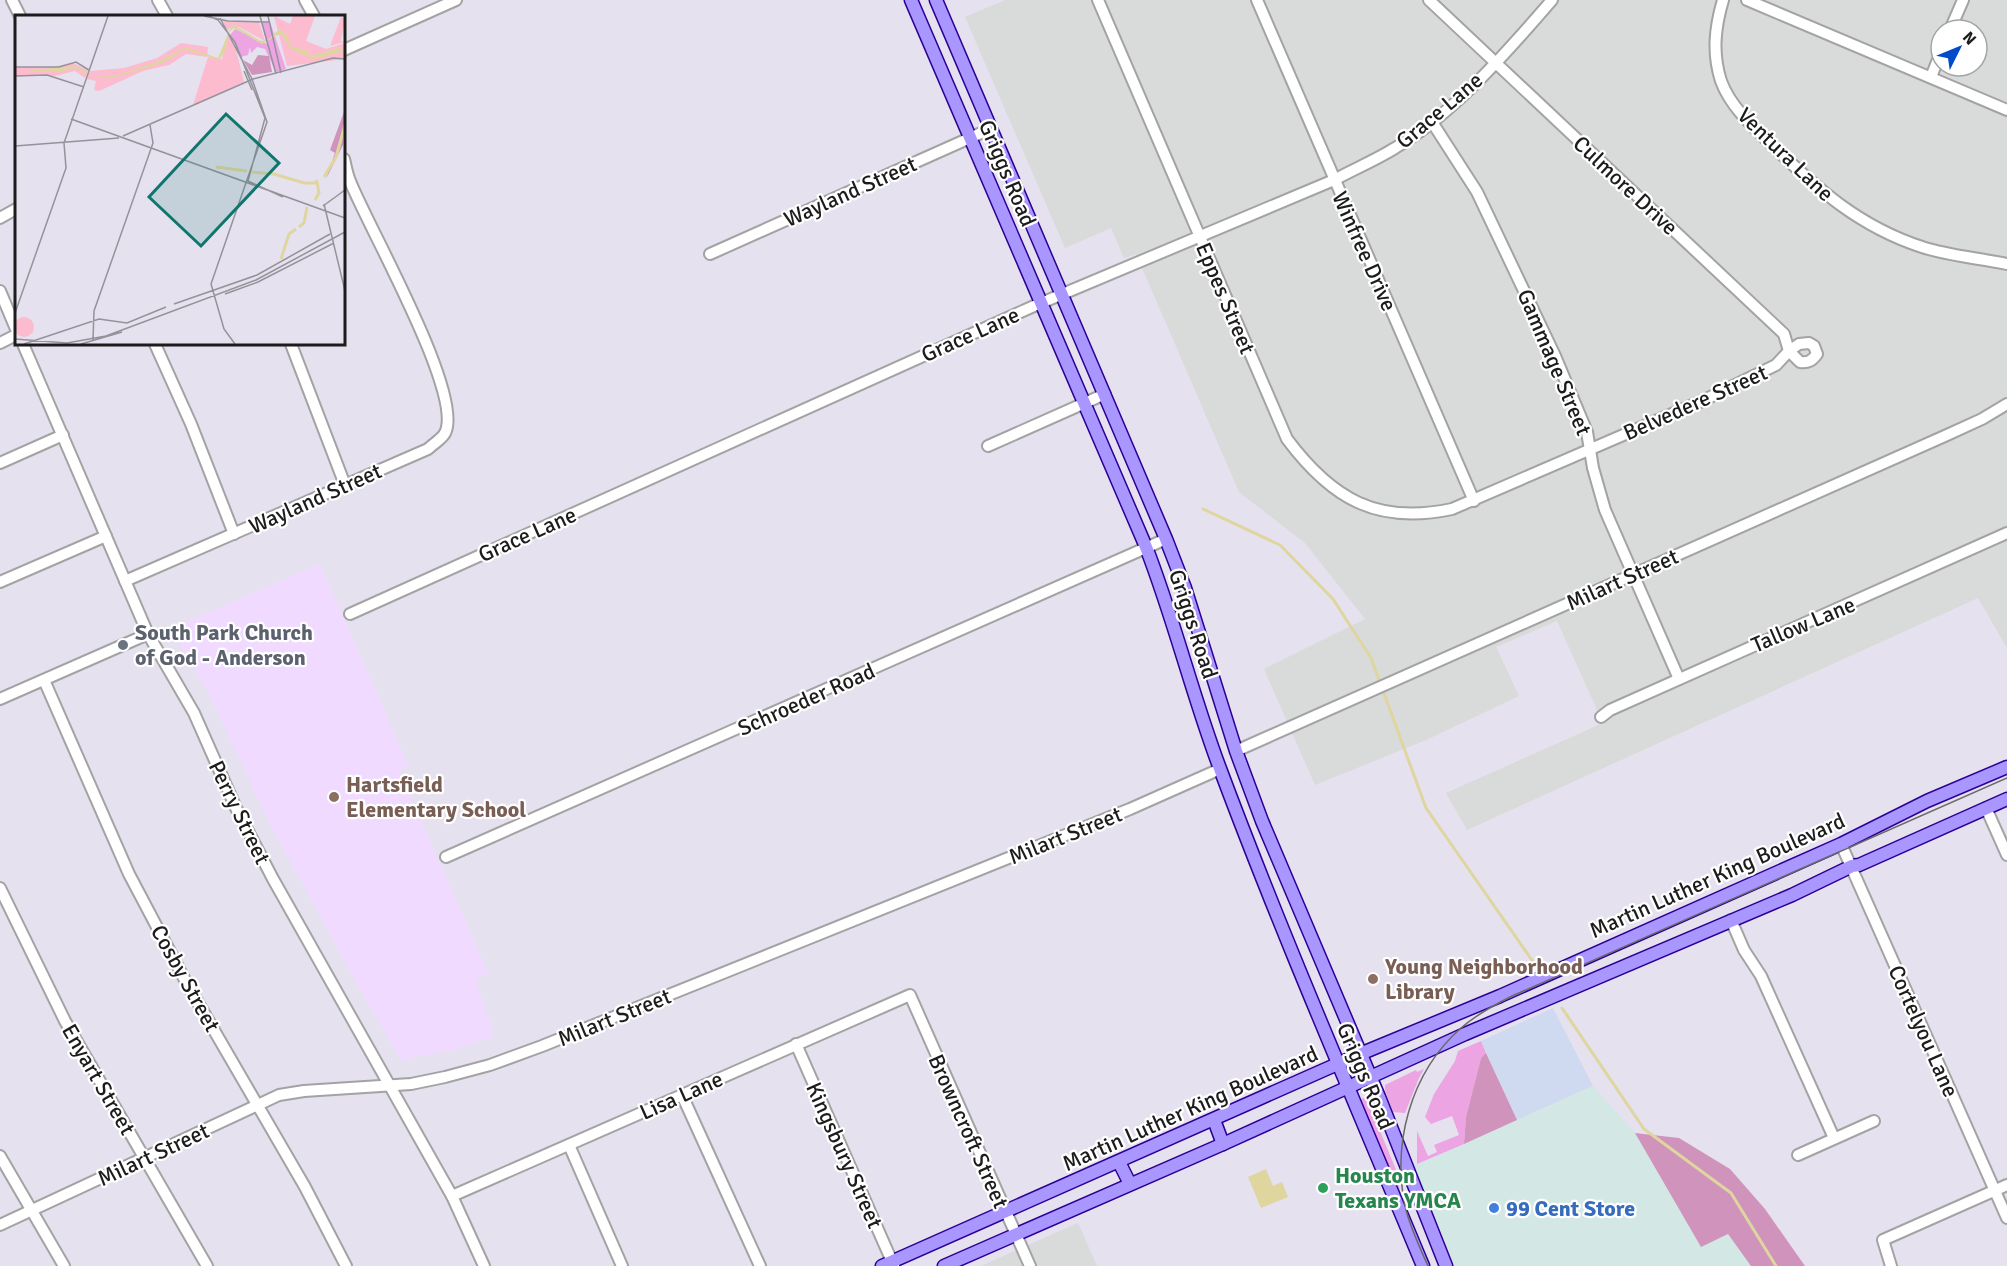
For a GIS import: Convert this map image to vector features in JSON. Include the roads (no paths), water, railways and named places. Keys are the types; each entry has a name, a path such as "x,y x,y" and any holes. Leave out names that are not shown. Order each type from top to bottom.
{"main road":[{"name":"Griggs Road","path":"911,0 1146,547 1163,591 1220,769 1338,1065 1423,1266"},
{"name":"Griggs Road","path":"936,0 1166,539 1188,596 1236,751 1262,821 1370,1076 1446,1266"},
{"name":"Martin Luther King Boulevard","path":"889,1264 1360,1054 1500,996 1841,844 1927,801 2007,767"},
{"name":"Martin Luther King Boulevard","path":"944,1266 1223,1144 1370,1076 1792,895 1852,866 1859,865 2007,799"},
{"path":"1285,934 1305,925"},
{"path":"1214,1120 1223,1144"},
{"path":"1119,1162 1130,1184"}],"street":[{"path":"12,0 20,15"},
{"path":"158,0 166,15"},
{"path":"305,0 313,15"},
{"path":"345,50 455,0"},
{"name":"Eppes Street","path":"1098,0 1287,439 1324,483 1346,497 1370,508 1402,515 1429,514"},
{"name":"Winfree Drive","path":"1257,0 1474,501"},
{"name":"Culmore Drive","path":"1429,0 1784,334 1789,351"},
{"name":"Grace Lane","path":"350,614 1061,294 1334,180 1397,147 1432,122 1466,92 1552,0"},
{"name":"Ventura Lane","path":"1723,0 1715,38 1715,58 1722,83 1738,110 1816,187 1870,225 1922,247 2007,264"},
{"path":"1747,0 1929,76"},
{"path":"1955,18 1963,0"},
{"path":"1933,78 2007,110"},
{"name":"Gammage Street","path":"1432,122 1477,192 1564,378 1587,432 1593,468 1605,510 1679,679"},
{"name":"Wayland Street","path":"710,254 990,129"},
{"name":"Wayland Street","path":"125,581 428,449 445,433 448,413 438,374 394,270 350,181 345,163"},
{"path":"0,218 15,210"},
{"path":"0,291 15,326"},
{"path":"0,343 15,336"},
{"path":"1789,351 1799,344 1809,343 1814,346 1817,354"},
{"name":"Perry Street","path":"23,345 148,634 194,713 236,808 273,879 452,1196 484,1266"},
{"path":"155,345 191,423 234,534"},
{"path":"291,345 345,484"},
{"name":"Belvedere Street","path":"1429,514 1474,501 1702,401 1776,365 1789,351"},
{"path":"988,446 1105,394"},
{"name":"Milart Street","path":"1236,751 1947,435 2007,404"},
{"path":"0,463 63,435"},
{"name":"Tallow Lane","path":"1601,717 1610,710 2007,533"},
{"path":"0,582 106,536"},
{"name":"Schroeder Road","path":"446,857 1166,539"},
{"path":"0,699 148,634"},
{"name":"Cosby Street","path":"44,680 129,874 186,982 259,1105 346,1266"},
{"name":"Milart Street","path":"0,1225 279,1095 293,1092 411,1084 490,1065 1111,817 1220,769"},
{"path":"1986,808 2007,855"},
{"name":"Cortelyou Lane","path":"1841,844 2007,1218"},
{"name":"Enyart Street","path":"0,888 65,1021 207,1266"},
{"path":"1731,920 1744,950 1761,976 1834,1138"},
{"name":"Lisa Lane","path":"452,1196 910,995"},
{"name":"Browncroft Street","path":"910,995 1030,1266"},
{"name":"Kingsbury Street","path":"796,1044 889,1264"},
{"path":"682,1095 760,1266"},
{"path":"1797,1155 1874,1121"},
{"path":"569,1144 622,1266"},
{"path":"0,1156 64,1266"},
{"path":"1891,1266 1883,1240 2007,1185"}],"waterway":[{"path":"1203,509 1280,545 1333,599 1371,658 1426,808 1534,963"},
{"path":"1562,1008 1644,1129 1731,1193 1776,1266"}],"tram line":[{"path":"1428,1266 1406,1210 1402,1185 1403,1136 1417,1088 1443,1046 1461,1028 1512,996 2007,778"}],"place":[{"name":"South Park Church of God - Anderson","path":"123,645"},
{"name":"Hartsfield Elementary School","path":"334,797"},
{"name":"Young Neighborhood Library","path":"1373,979"},
{"name":"Houston Texans YMCA","path":"1323,1188"},
{"name":"99 Cent Store","path":"1494,1208"}]}
